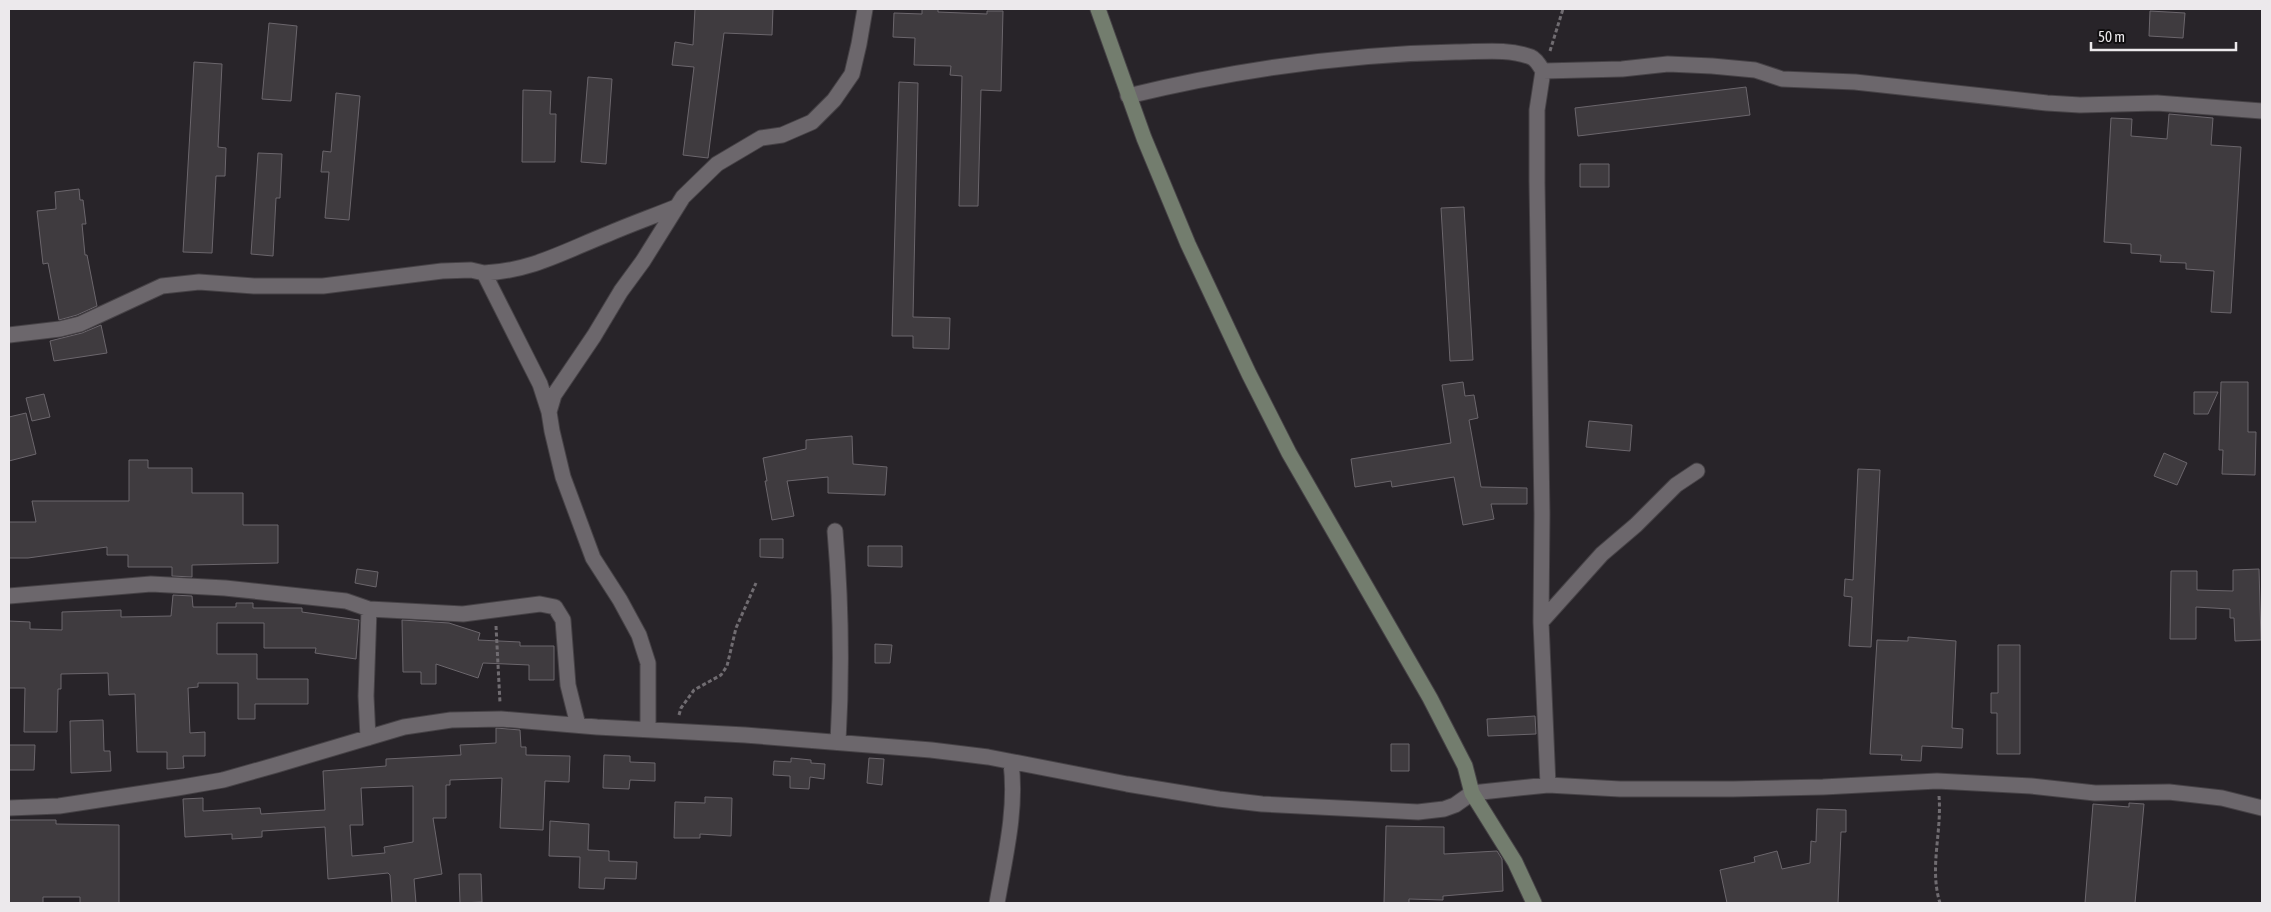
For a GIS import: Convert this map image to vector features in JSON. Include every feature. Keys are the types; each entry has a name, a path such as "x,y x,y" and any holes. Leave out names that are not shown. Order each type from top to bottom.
{"street":[{"path":"549,412 554,396 683,197 717,164 761,138 782,134 812,122 834,100 852,74 865,9"},
{"path":"1098,9 1128,96 1188,244 1249,374 1299,471 1430,698 1465,766 1472,793 1515,862 1534,903"},
{"path":"1128,96 1220,76 1310,63 1428,53 1514,52 1534,58 1543,71 1537,110 1542,514 1541,622 1548,785"},
{"path":"1543,71 1622,69 1668,64 1712,66 1756,70 1782,79 1855,82 2046,103 2080,105 2157,103 2262,111"},
{"path":"9,334 60,329 80,324 162,286 199,282 254,286 323,286 442,271 506,272 541,263 608,234 676,208"},
{"path":"484,273 540,384 549,412 564,477 593,558 634,626 645,654 648,663 650,695 648,729"},
{"path":"1541,622 1595,560 1636,525 1676,485 1697,471"},
{"path":"835,531 841,626 841,685 838,742"},
{"path":"9,596 151,584 225,588 337,600 369,609 463,614 495,608 540,604 552,606 559,612 565,629 568,685 578,725"},
{"path":"368,738 366,696 369,609"},
{"path":"9,808 59,806 223,780 424,723 451,720 501,719 931,750 988,757 1011,763 1174,792 1262,804 1418,812 1444,809 1455,805 1472,793 1548,785 1620,789 1733,789 1823,787 1937,781 2031,786 2095,793 2169,792 2222,798 2262,808"},
{"path":"997,903 1008,841 1013,780 1011,763"}],"path":[{"path":"1543,71 1563,9"},
{"path":"674,730 681,708 694,690 721,675 727,666 736,628 756,583"},
{"path":"495,608 501,719"},
{"path":"1937,781 1940,829 1934,866 1936,892 1940,903"}],"building":[{"path":"695,9 773,9 772,35 724,33 708,158 683,155 694,67 672,65 675,42 693,45"},
{"path":"922,9 938,9 938,12 987,14 987,11 1003,11 1001,91 981,90 978,206 959,206 962,76 950,75 951,66 914,65 915,38 893,37 894,13 922,14"},
{"path":"2150,11 2185,13 2183,38 2149,36"},
{"path":"269,23 297,26 291,101 262,99"},
{"path":"194,62 222,64 218,147 226,148 225,176 216,176 212,253 183,252"},
{"path":"588,77 612,79 606,164 581,162"},
{"path":"899,82 918,83 913,317 950,318 949,349 913,348 913,336 892,336"},
{"path":"1746,87 1750,115 1578,136 1575,108"},
{"path":"523,90 551,91 550,114 556,114 555,162 522,162"},
{"path":"336,93 360,96 349,220 325,218 329,172 321,172 323,151 331,152"},
{"path":"2169,114 2213,118 2211,145 2241,147 2231,313 2211,312 2214,271 2186,269 2186,263 2160,262 2161,255 2131,253 2131,244 2104,242 2111,118 2132,119 2131,136 2167,139"},
{"path":"258,153 282,154 280,198 276,198 273,256 251,254"},
{"path":"1580,164 1609,164 1609,187 1580,187"},
{"path":"79,189 80,200 83,200 86,224 82,224 85,255 87,255 97,306 77,315 59,320 48,263 43,264 37,211 56,209 55,192"},
{"path":"1464,207 1473,360 1450,361 1441,208"},
{"path":"101,325 107,353 54,361 50,341 82,333"},
{"path":"1463,382 1465,396 1474,395 1478,418 1469,420 1481,487 1527,488 1527,504 1491,504 1494,519 1463,525 1454,477 1392,487 1391,481 1355,487 1351,459 1451,443 1442,385"},
{"path":"2221,382 2248,382 2248,432 2256,432 2255,475 2222,474 2223,450 2219,450"},
{"path":"2194,392 2218,392 2208,414 2194,414"},
{"path":"44,394 50,417 32,421 26,398"},
{"path":"26,413 36,454 9,461 9,417"},
{"path":"1589,421 1632,425 1630,451 1586,447"},
{"path":"852,436 853,464 887,467 885,495 828,493 828,477 787,481 794,516 772,520 763,458 806,449 806,440"},
{"path":"2164,453 2187,463 2177,485 2154,476"},
{"path":"129,460 148,460 148,468 192,468 192,493 243,493 243,525 278,525 278,563 192,565 192,577 172,576 172,567 128,567 128,555 107,555 107,547 28,558 9,558 9,522 36,522 32,501 129,501"},
{"path":"1858,469 1880,470 1871,647 1849,646 1852,597 1844,596 1845,579 1853,580"},
{"path":"760,539 783,539 783,558 760,557"},
{"path":"868,546 902,546 902,567 868,566"},
{"path":"357,569 378,572 376,587 355,583"},
{"path":"2259,569 2261,640 2235,641 2234,618 2230,618 2230,609 2196,607 2196,639 2170,639 2171,571 2197,571 2197,590 2233,591 2233,570"},
{"path":"173,595 192,596 193,607 236,607 236,603 253,603 253,608 302,608 302,612 359,620 356,659 315,653 316,648 264,648 264,623 217,623 217,654 257,654 257,679 308,679 308,704 255,704 255,719 238,719 238,683 198,683 198,687 188,688 190,733 205,732 205,756 183,756 184,768 167,769 167,752 137,752 135,694 109,695 108,673 61,674 61,689 58,689 57,732 24,732 25,688 9,688 9,621 30,622 30,629 62,630 62,612 121,610 121,617 171,616"},
{"path":"402,620 449,623 480,633 478,640 520,642 520,646 554,646 554,680 529,680 529,665 483,663 478,678 436,664 436,684 421,684 421,672 403,672"},
{"path":"1908,637 1956,641 1952,728 1963,729 1962,748 1922,746 1921,761 1901,760 1902,755 1870,754 1877,640 1908,641"},
{"path":"875,644 892,645 890,663 875,663"},
{"path":"1998,645 2020,645 2020,754 1997,754 1997,713 1991,713 1991,693 1998,693"},
{"path":"1535,716 1536,734 1488,736 1487,719"},
{"path":"103,720 104,751 110,751 111,771 71,773 70,721"},
{"path":"496,728 520,730 521,747 526,747 526,755 570,756 569,782 545,781 543,830 500,828 502,778 450,780 450,785 446,785 446,818 433,818 442,874 414,879 416,903 392,903 390,875 388,873 328,879 325,827 262,831 262,837 232,839 232,834 185,837 183,799 203,798 203,811 260,808 261,814 325,810 323,771 386,766 386,759 461,755 460,745 496,743","holes":["413,786 413,842 384,847 385,853 352,856 350,825 363,825 361,788"]},
{"path":"1391,744 1409,744 1409,771 1391,771"},
{"path":"9,745 35,745 34,770 9,770"},
{"path":"604,755 630,756 630,762 655,763 655,781 630,780 629,789 603,788"},
{"path":"791,758 811,760 811,763 825,764 824,779 810,777 809,789 790,788 790,776 773,775 774,761 791,762"},
{"path":"869,758 884,759 882,785 867,783"},
{"path":"705,797 732,798 731,836 700,834 700,838 674,838 675,802 705,803"},
{"path":"2129,803 2144,804 2135,903 2085,903 2093,804 2129,807"},
{"path":"1817,809 1846,810 1846,832 1841,832 1838,903 1727,903 1720,870 1755,862 1754,857 1777,851 1782,869 1810,863 1811,841 1816,842"},
{"path":"9,820 56,820 56,824 119,825 119,903 80,903 80,897 43,897 43,903 9,903"},
{"path":"550,821 589,824 588,850 609,851 609,861 637,862 636,879 605,878 604,889 579,888 580,857 549,856"},
{"path":"1386,826 1444,827 1444,854 1497,851 1502,859 1503,891 1443,896 1443,900 1409,899 1409,903 1384,903"},
{"path":"459,874 481,874 482,902 460,903"}]}
